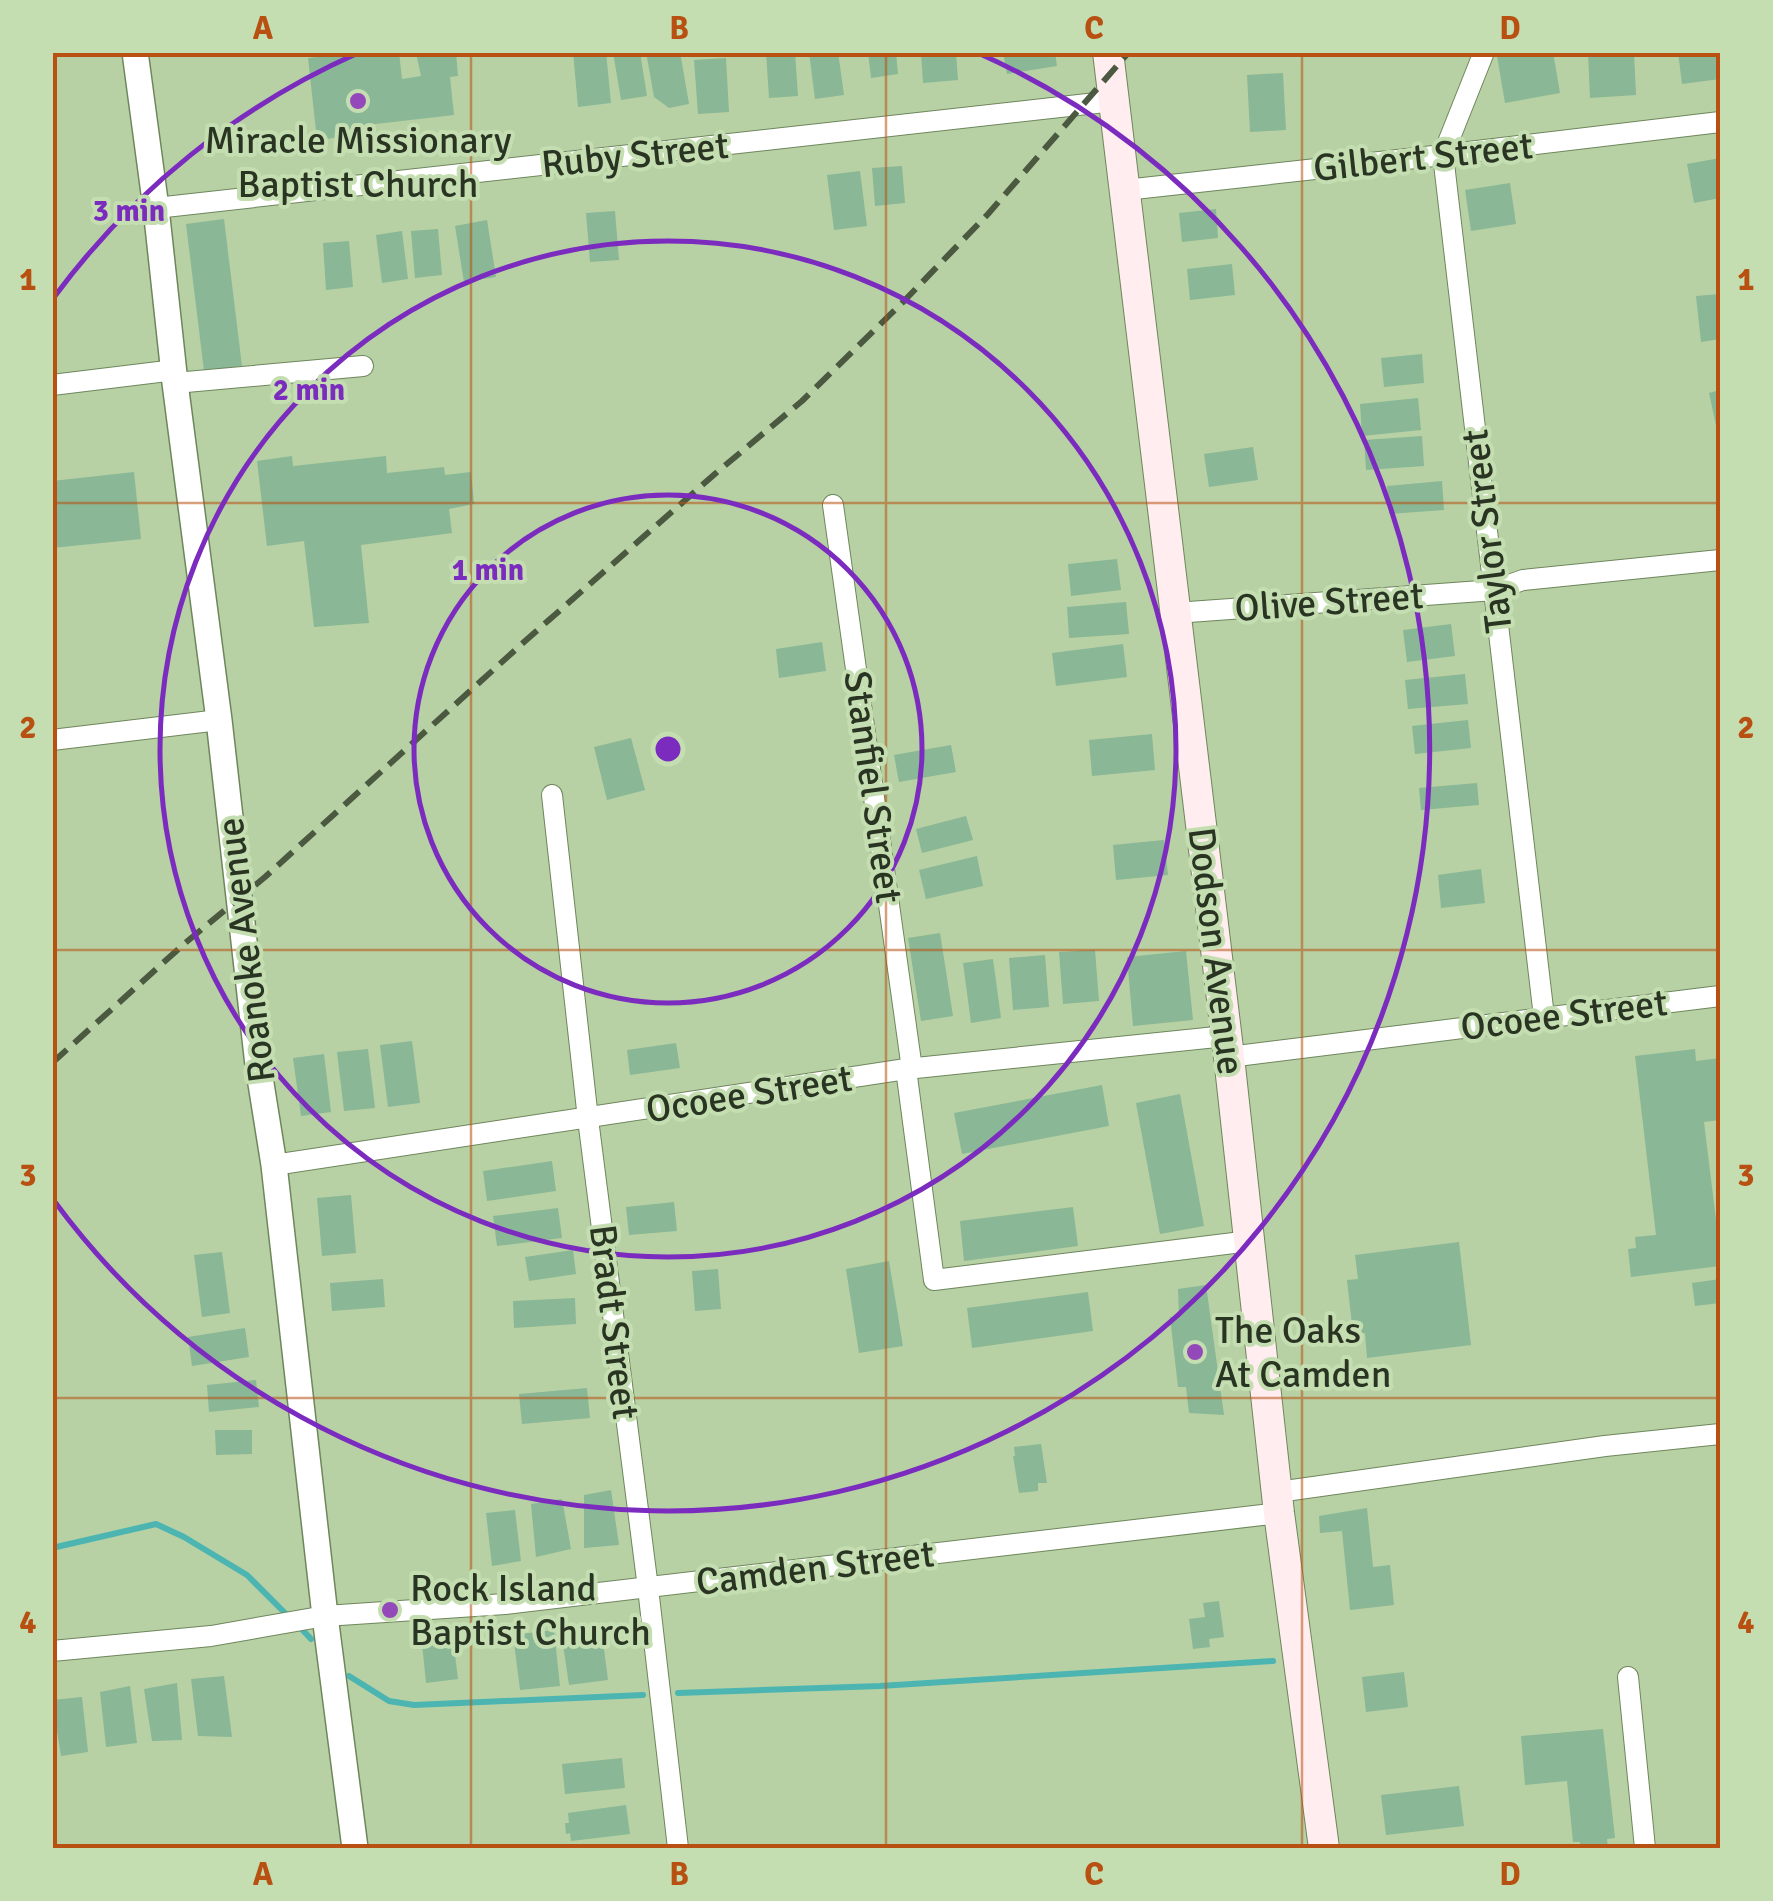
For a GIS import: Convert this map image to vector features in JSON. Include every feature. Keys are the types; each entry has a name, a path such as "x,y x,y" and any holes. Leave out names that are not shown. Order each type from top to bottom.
{"main road":[{"name":"Dodson Avenue","path":"1108,52 1228,1046 1278,1503 1324,1848"}],"street":[{"name":"Roanoke Avenue","path":"134,52 219,720 258,1064 274,1165 355,1848"},
{"name":"Taylor Street","path":"1484,52 1442,155 1544,1017"},
{"name":"Ruby Street","path":"156,208 1114,101"},
{"name":"Gilbert Street","path":"1125,190 1720,122"},
{"path":"52,385 363,366"},
{"name":"Stanfiel Street","path":"833,505 934,1280 1250,1241"},
{"name":"Olive Street","path":"1175,613 1495,590 1523,580 1720,560"},
{"path":"52,740 219,720"},
{"name":"Bradt Street","path":"552,795 678,1848"},
{"name":"Ocoee Street","path":"274,1165 909,1069 1228,1046 1544,1017 1720,996"},
{"name":"Camden Street","path":"52,1651 211,1636 325,1616 506,1604 648,1588 1278,1503 1605,1446 1720,1434"},
{"path":"1628,1677 1644,1848"}],"building":[{"path":"399,52 402,79 421,76 416,53 456,52 458,76 450,77 454,115 367,125 368,134 317,140 308,58"},
{"path":"573,52 606,52 611,103 578,107"},
{"path":"613,52 640,52 647,96 621,100"},
{"path":"646,52 680,52 689,104 669,108 654,97"},
{"path":"766,52 795,52 798,96 769,98"},
{"path":"809,52 838,52 844,95 815,99"},
{"path":"868,52 896,52 898,74 871,78"},
{"path":"921,52 956,52 958,80 923,83"},
{"path":"1003,52 1055,52 1057,66 1007,74"},
{"path":"1553,52 1560,93 1505,103 1497,56"},
{"path":"1588,52 1634,52 1636,95 1590,98"},
{"path":"1678,52 1720,52 1720,79 1682,84"},
{"path":"726,58 729,112 698,114 694,60"},
{"path":"1283,73 1286,130 1250,132 1247,75"},
{"path":"1720,158 1720,198 1694,203 1687,164"},
{"path":"902,166 905,203 875,206 872,168"},
{"path":"860,171 867,226 834,230 827,175"},
{"path":"1510,183 1516,224 1471,231 1465,190"},
{"path":"1216,209 1218,238 1182,242 1179,213"},
{"path":"615,211 619,260 590,262 586,213"},
{"path":"224,219 242,366 204,371 186,224"},
{"path":"487,220 496,277 464,282 455,226"},
{"path":"438,229 442,275 415,278 411,231"},
{"path":"402,231 408,279 382,283 376,235"},
{"path":"349,241 353,287 326,290 323,243"},
{"path":"1232,264 1235,295 1190,300 1187,269"},
{"path":"1720,294 1720,339 1701,342 1696,296"},
{"path":"1422,354 1424,383 1384,387 1381,358"},
{"path":"1720,390 1720,439 1719,439 1709,393"},
{"path":"1418,398 1421,430 1362,436 1360,404"},
{"path":"1422,436 1424,466 1366,470 1364,440"},
{"path":"1253,447 1258,480 1209,487 1204,454"},
{"path":"292,456 293,466 386,456 387,473 444,467 445,475 471,472 474,504 449,509 452,533 361,545 369,623 314,627 304,541 267,546 257,461"},
{"path":"134,472 141,539 52,548 52,481"},
{"path":"1442,481 1444,510 1389,514 1387,486"},
{"path":"1117,559 1121,590 1071,596 1068,564"},
{"path":"1126,602 1129,634 1069,638 1067,607"},
{"path":"1451,624 1455,656 1407,662 1403,630"},
{"path":"822,642 826,671 779,678 776,649"},
{"path":"1123,644 1127,677 1056,686 1052,653"},
{"path":"1465,674 1468,704 1408,709 1405,680"},
{"path":"1468,720 1471,748 1415,754 1412,726"},
{"path":"1152,734 1155,770 1092,776 1089,740"},
{"path":"631,738 645,790 607,800 594,747"},
{"path":"951,745 956,772 899,782 894,755"},
{"path":"1477,783 1479,805 1421,810 1419,788"},
{"path":"966,816 973,840 922,853 916,829"},
{"path":"1164,840 1168,875 1116,880 1113,845"},
{"path":"977,856 983,886 926,899 919,870"},
{"path":"1481,869 1485,903 1441,908 1438,875"},
{"path":"940,933 953,1016 921,1021 908,938"},
{"path":"1095,950 1099,1001 1063,1004 1059,952"},
{"path":"1186,951 1193,1020 1133,1026 1127,957"},
{"path":"1045,955 1049,1007 1013,1010 1009,958"},
{"path":"993,959 1001,1018 971,1023 963,963"},
{"path":"412,1041 420,1103 388,1107 380,1045"},
{"path":"676,1043 680,1068 630,1075 627,1050"},
{"path":"368,1049 375,1108 344,1111 337,1052"},
{"path":"1695,1049 1696,1061 1720,1058 1720,1120 1704,1122 1720,1228 1720,1266 1631,1277 1628,1249 1636,1248 1635,1237 1656,1235 1635,1056"},
{"path":"324,1054 331,1112 301,1116 293,1058"},
{"path":"1102,1085 1109,1126 962,1154 954,1113"},
{"path":"1180,1094 1204,1226 1160,1234 1136,1103"},
{"path":"552,1161 556,1191 487,1201 483,1171"},
{"path":"351,1195 356,1253 322,1256 317,1198"},
{"path":"674,1202 677,1231 629,1235 626,1207"},
{"path":"1073,1207 1078,1246 964,1261 960,1221"},
{"path":"558,1208 562,1238 497,1246 493,1216"},
{"path":"1459,1242 1471,1345 1367,1358 1365,1333 1353,1334 1347,1280 1358,1279 1355,1255"},
{"path":"573,1250 576,1274 529,1281 525,1257"},
{"path":"222,1252 230,1313 202,1317 194,1255"},
{"path":"889,1261 903,1346 859,1353 846,1269"},
{"path":"718,1269 721,1309 695,1311 692,1271"},
{"path":"383,1279 385,1307 332,1311 330,1283"},
{"path":"1720,1279 1720,1303 1695,1306 1692,1283"},
{"name":"The Oaks At Camden","path":"1206,1285 1224,1415 1189,1413 1186,1387 1178,1387 1170,1317 1179,1317 1178,1289"},
{"path":"1088,1292 1093,1331 972,1348 967,1308"},
{"path":"575,1298 576,1324 514,1328 513,1301"},
{"path":"245,1328 249,1357 192,1366 188,1337"},
{"path":"256,1380 259,1407 209,1412 207,1385"},
{"path":"587,1388 590,1418 522,1424 519,1394"},
{"path":"215,1430 252,1430 252,1454 216,1455"},
{"path":"1041,1444 1047,1483 1038,1483 1038,1491 1019,1493 1014,1447"},
{"path":"611,1490 619,1545 584,1548 584,1495"},
{"path":"562,1499 571,1549 536,1557 531,1504"},
{"path":"1367,1508 1373,1567 1390,1565 1394,1605 1350,1610 1342,1531 1320,1533 1319,1516"},
{"path":"515,1510 521,1561 492,1566 486,1513"},
{"path":"1219,1601 1224,1637 1209,1639 1210,1647 1193,1649 1189,1619 1205,1617 1203,1603"},
{"path":"601,1626 608,1680 569,1685 561,1631"},
{"path":"554,1630 560,1686 520,1690 513,1635"},
{"path":"453,1639 458,1679 426,1683 422,1643"},
{"path":"1404,1672 1408,1707 1366,1712 1362,1677"},
{"path":"224,1676 232,1737 198,1736 191,1679"},
{"path":"177,1683 182,1740 152,1741 144,1689"},
{"path":"130,1686 137,1743 106,1747 100,1692"},
{"path":"82,1697 88,1752 61,1756 52,1700"},
{"path":"1603,1729 1615,1838 1607,1839 1608,1848 1580,1848 1580,1842 1573,1842 1567,1781 1525,1785 1521,1736"},
{"path":"622,1758 625,1788 565,1794 562,1764"},
{"path":"1459,1786 1464,1826 1386,1835 1381,1795"},
{"path":"626,1805 630,1834 571,1841 570,1833 566,1834 568,1813"}],"waterway":[{"path":"52,1548 156,1524 247,1575 289,1617"},
{"path":"298,1625 311,1639"},
{"path":"678,1693 880,1686 1273,1661"},
{"path":"349,1676 389,1701 414,1705 643,1695"}],"railway":[{"path":"52,1063 524,642 802,401 988,214 1129,52"}],"place":[{"name":"Miracle Missionary Baptist Church","path":"358,101"},
{"name":"The Oaks At Camden","path":"1195,1352"},
{"name":"Rock Island Baptist Church","path":"390,1610"}]}
